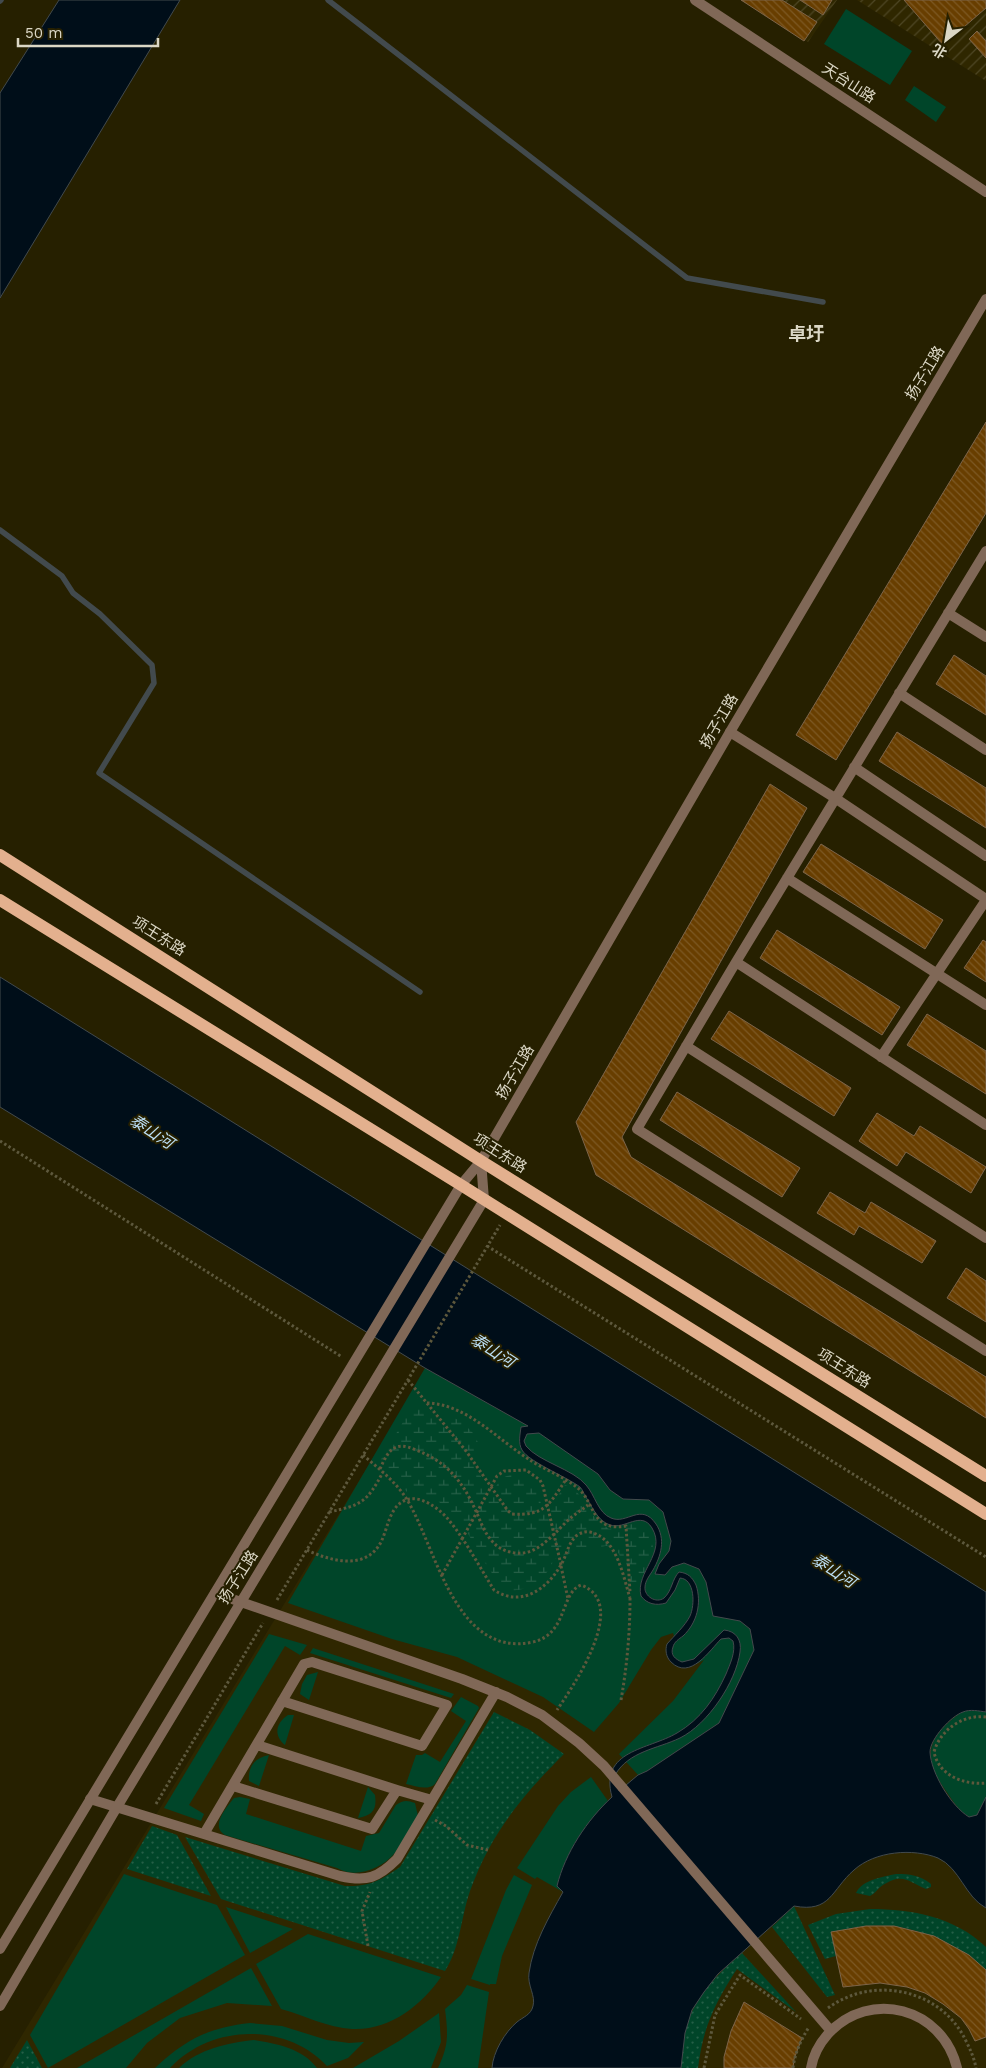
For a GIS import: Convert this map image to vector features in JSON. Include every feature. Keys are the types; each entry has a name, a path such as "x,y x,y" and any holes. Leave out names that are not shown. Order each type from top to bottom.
{"main road":[{"name":"项王东路","path":"0,854 481,1161 986,1476"},
{"path":"0,900 461,1185 986,1514"}],"street":[{"name":"天台山路","path":"695,0 986,192"},
{"name":"扬子江路","path":"0,1949 461,1185 481,1161 730,732 986,300"},
{"path":"986,551 636,1129 986,1351"},
{"path":"948,613 986,637"},
{"path":"899,693 986,750"},
{"path":"730,732 835,798 986,899 882,1057"},
{"path":"854,767 986,856"},
{"path":"787,878 986,1005"},
{"path":"736,962 986,1124"},
{"path":"686,1046 986,1238"},
{"path":"481,1161 484,1200"},
{"name":"扬子江路","path":"0,2006 117,1808 484,1200"},
{"path":"215,1593 462,1678 496,1692 542,1715 579,1743 604,1766 831,2031"},
{"path":"204,1834 233,1786 282,1701 304,1664 312,1662 447,1705 422,1746 282,1701"},
{"path":"90,1799 340,1876 354,1879 370,1878 386,1870 397,1858 496,1692"},
{"path":"257,1745 432,1800"},
{"path":"233,1786 372,1829 397,1790"},
{"path":"811,2068 821,2043 838,2024 860,2012 884,2008 909,2012 931,2024 948,2043 957,2068"}],"path":[{"path":"0,1141 353,1364"},
{"path":"487,1246 986,1557"},
{"path":"148,1817 478,1262"},
{"path":"408,1380 476,1465 512,1514 544,1509 551,1503 565,1481"},
{"path":"427,1404 437,1404 458,1411 496,1435 511,1448 579,1489 596,1517 606,1524 614,1527 626,1526 630,1598 627,1667 621,1700"},
{"path":"329,1512 352,1507 366,1499 381,1471 387,1454 396,1448 407,1447 432,1456 449,1469 474,1505 486,1534 498,1547 514,1553 523,1554 536,1548 572,1516 588,1505"},
{"path":"363,1455 392,1481 408,1501 442,1576 458,1606 472,1623 494,1639 512,1644 534,1642 550,1634 557,1625 575,1587 581,1585 589,1587 596,1596 600,1607 598,1634 589,1658 550,1721"},
{"path":"442,1576 497,1476 508,1470 526,1470 540,1480 542,1486 568,1599"},
{"path":"307,1550 335,1561 367,1557 380,1544 394,1510 400,1503 424,1500 447,1519 494,1590 503,1596 513,1599 538,1591 554,1576 571,1543 578,1535 587,1531 598,1534 614,1552 630,1598"},
{"path":"986,1717 974,1717 952,1726 942,1736 934,1752 938,1766 950,1774 973,1784 986,1783"},
{"path":"424,1813 446,1826 467,1845 488,1850"},
{"path":"368,1946 362,1911 369,1895 370,1878"},
{"path":"704,2068 715,2015 740,1975 810,2026"}],"shaded area":[{"path":"741,0 837,0 808,42"},
{"path":"857,0 986,0 986,81"},
{"path":"427,1369 963,1711 986,1712 986,2068 2,2068"}],"green space":[{"path":"846,9 912,51 890,85 824,44"},
{"path":"914,86 946,107 936,122 905,100"},
{"path":"425,1368 549,1438 598,1474 610,1490 623,1499 649,1500 663,1512 671,1541 669,1551 659,1564 665,1575 672,1567 684,1563 699,1569 711,1598 725,1618 740,1621 750,1629 754,1650 719,1723 638,1775 619,1754 673,1701 704,1660 686,1667 676,1666 672,1663 666,1649 674,1636 673,1633 661,1637 619,1703 594,1732 543,1697 457,1657 392,1639 288,1603"},
{"path":"417,1398 432,1413 442,1418 454,1418 461,1421 475,1435 478,1443 474,1467 493,1493 497,1485 507,1476 513,1475 529,1480 537,1487 543,1513 553,1504 565,1485 577,1492 593,1516 609,1529 633,1524 645,1526 651,1532 653,1541 652,1552 644,1575 634,1594 619,1554 614,1548 607,1546 564,1555 555,1559 544,1576 535,1584 524,1589 512,1590 502,1585 489,1569 462,1523 456,1517 431,1497 423,1493 407,1492 379,1463"},
{"path":"269,1634 307,1645 300,1655 285,1646 189,1805 204,1814 201,1821 164,1808"},
{"path":"313,1648 454,1694 451,1698 310,1653"},
{"path":"318,1672 309,1700 300,1694 302,1684 307,1675"},
{"path":"461,1697 479,1708 435,1784 425,1788 406,1784 416,1755 425,1753 440,1762 466,1721 451,1711"},
{"path":"963,1711 986,1712 986,1797 977,1815 969,1817 956,1805 946,1791 933,1767 931,1756 932,1746 936,1737 951,1720"},
{"path":"494,1712 530,1730 564,1754 521,1801 488,1851 470,1891 454,1952 445,1971 221,1899 185,1837 345,1886 375,1882 400,1867"},
{"path":"288,1715 294,1715 285,1745 279,1737 278,1729 281,1722"},
{"path":"269,1755 259,1786 249,1781 253,1764 259,1758"},
{"path":"591,1777 608,1801 586,1826 563,1892 517,1868 558,1806 571,1792"},
{"path":"368,1787 375,1795 374,1808 367,1815 358,1818"},
{"path":"234,1798 250,1799 246,1814 361,1851 366,1836 379,1833 398,1803 410,1801 415,1803 418,1816 401,1845 389,1859 375,1868 352,1873 225,1835 219,1827 219,1822"},
{"path":"152,1826 177,1835 211,1896 127,1869"},
{"path":"124,1874 217,1905 245,1955 48,2068 30,2035"},
{"path":"896,1874 919,1877 931,1884 931,1887 926,1889 910,1881 896,1879 883,1885 870,1896 856,1893 859,1888 868,1882"},
{"path":"514,1875 532,1885 502,1956 496,1984 490,1985 471,1979 506,1890"},
{"path":"794,1906 835,1995 827,1997 772,1927"},
{"path":"226,1907 293,1929 250,1953"},
{"path":"870,1909 917,1913 961,1928 986,1947 986,1970 946,1942 899,1927 862,1926 831,1932 836,1956 825,1959 808,1925 836,1914"},
{"path":"308,1934 441,1977 414,2006 391,2021 379,2026 352,2029 325,2024 281,2009 256,1964"},
{"path":"742,1953 796,2012 737,1969 722,1993 711,2016 703,2040 698,2068 681,2068 682,2048 690,2016 705,1990"},
{"path":"251,1968 272,2006 227,2003 180,2018 147,2043 126,2068 77,2068"},
{"path":"467,1985 489,1992 478,2068 438,2068 447,2039 445,2009 461,1995"},
{"path":"439,2013 441,2042 431,2068 353,2068 399,2041"},
{"path":"250,2023 282,2026 327,2040 349,2043 364,2042 348,2058 327,2066 310,2052 291,2042 270,2036 248,2034 227,2036 206,2043 187,2053 170,2068 155,2068 177,2049 198,2036 222,2028"},
{"path":"27,2040 42,2068 10,2068"},
{"path":"254,2040 280,2045 297,2051 317,2068 179,2068 195,2056 214,2048"}],"water":[{"path":"59,0 180,0 0,298 0,93"},
{"name":"泰山河","path":"0,977 986,1592 986,1712 974,1710 958,1714 937,1735 930,1752 938,1779 949,1797 962,1812 969,1817 977,1815 986,1797 986,1908 973,1897 952,1868 938,1858 906,1852 883,1855 872,1859 854,1870 823,1903 816,1906 794,1906 718,1974 692,2010 685,2033 681,2068 492,2068 497,2049 504,2037 532,2009 534,2002 529,1982 529,1973 534,1952 542,1931 563,1892 557,1886 571,1849 594,1816 612,1797 610,1781 613,1770 619,1761 629,1754 677,1733 700,1715 712,1700 726,1674 733,1654 733,1641 729,1638 721,1639 699,1662 692,1666 678,1667 671,1662 666,1653 667,1644 690,1616 693,1599 689,1583 685,1579 680,1578 675,1590 666,1603 652,1604 641,1596 640,1587 642,1579 656,1546 656,1537 648,1523 638,1520 616,1526 606,1523 596,1513 580,1487 526,1455 522,1450 520,1442 521,1427 528,1426 425,1368 0,1107","holes":["539,1433 598,1474 610,1490 623,1499 649,1500 663,1512 671,1541 669,1551 659,1564 655,1574 665,1575 672,1567 684,1563 699,1569 706,1582 713,1616 740,1621 750,1629 754,1650 719,1723 638,1775 619,1791 615,1775 621,1767 636,1756 690,1732 710,1713 727,1689 733,1676 740,1652 740,1644 735,1634 724,1630 694,1659 682,1662 675,1658 672,1652 674,1645 688,1631 697,1612 698,1592 693,1580 687,1574 679,1572 664,1598 654,1600 648,1596 645,1585 658,1559 662,1541 656,1524 645,1515 639,1514 623,1519 607,1516 580,1479 539,1457 526,1446 524,1441 527,1434"]}],"building":[{"path":"741,0 782,0 817,22 804,41"},
{"path":"800,0 832,0 823,15"},
{"path":"904,0 986,0 986,8 943,45"},
{"path":"977,31 986,41 986,58 969,39"},
{"path":"986,422 986,513 836,760 796,735"},
{"path":"954,655 986,676 986,715 936,684"},
{"path":"897,732 986,788 986,828 879,761"},
{"path":"770,784 807,808 622,1137 631,1157 986,1377 986,1418 596,1175 576,1122"},
{"path":"821,844 943,920 925,949 803,872"},
{"path":"777,930 900,1007 882,1035 760,958"},
{"path":"983,940 986,942 986,982 964,968"},
{"path":"729,1011 851,1088 834,1116 711,1039"},
{"path":"927,1014 986,1051 986,1094 907,1045"},
{"path":"677,1092 800,1168 782,1197 660,1120"},
{"path":"877,1113 914,1136 920,1126 986,1167 971,1193 906,1152 897,1166 859,1141"},
{"path":"830,1192 865,1213 871,1202 936,1241 922,1263 859,1226 854,1235 817,1213"},
{"path":"966,1268 986,1281 986,1322 947,1298"},
{"path":"866,1926 894,1926 934,1936 969,1955 986,1970 986,2037 975,2041 961,2018 925,1993 907,1987 880,1983 843,1987 831,1932"},
{"path":"744,2002 802,2038 794,2059 793,2068 724,2068 724,2057 731,2031"}],"waterway":[{"path":"328,0 687,278 823,302"},
{"path":"0,530 62,576 73,593 100,614 152,665 154,683 99,773 420,992"}],"district":[{"name":"卓圩","path":"806,334"}]}
